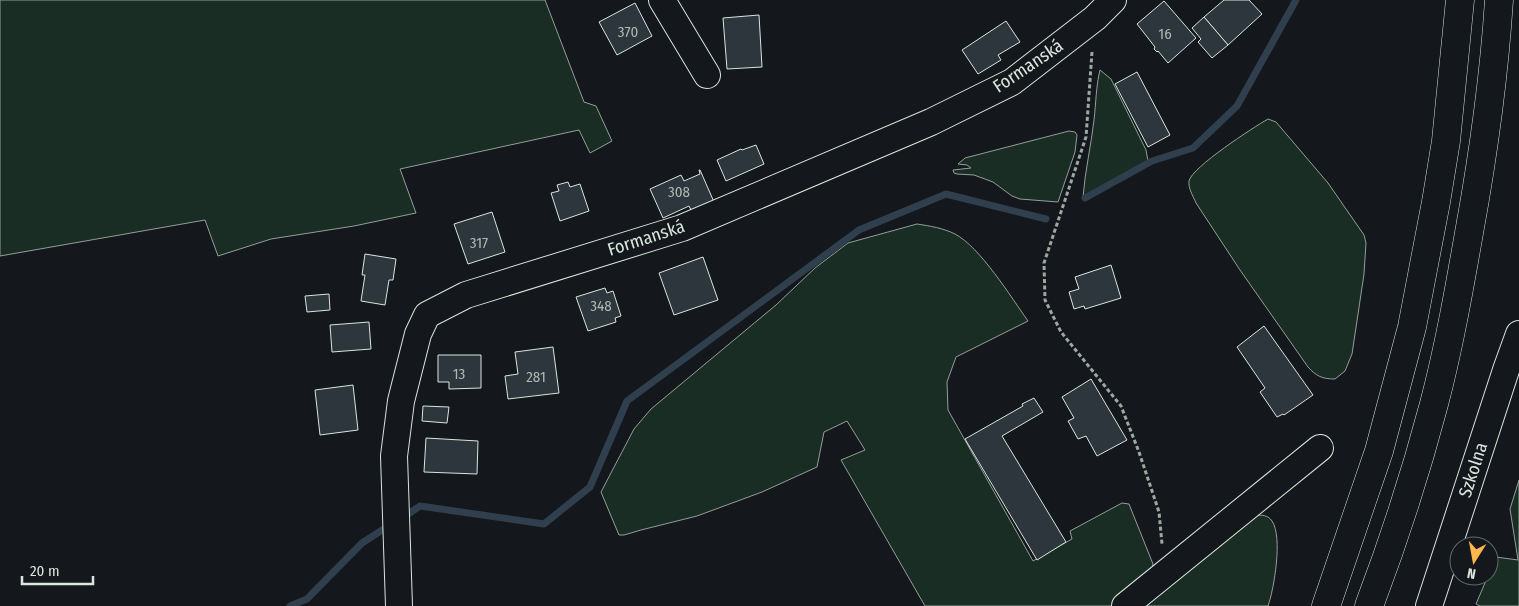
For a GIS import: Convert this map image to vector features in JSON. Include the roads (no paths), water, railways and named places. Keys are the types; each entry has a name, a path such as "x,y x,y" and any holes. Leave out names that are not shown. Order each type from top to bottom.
{"highway":[{"path":"1326,606 1379,450 1412,327 1446,141 1460,0"},
{"path":"1370,606 1418,463 1452,325 1481,164 1497,39 1499,0"}],"street":[{"path":"662,0 707,75"},
{"name":"Formanská","path":"398,606 394,456 401,401 418,334 428,315 466,295 682,228 931,122 1012,82 1090,9 1113,0"},
{"name":"Szkolna","path":"1429,606 1519,334"},
{"path":"1125,606 1320,448"}],"waterway":[{"path":"1085,198 1152,161 1193,148 1237,106 1296,0"},
{"path":"402,518 420,506 544,524 590,487 627,401 859,230 946,194 1046,219"},
{"path":"290,606 307,599 362,543 390,525"}]}
